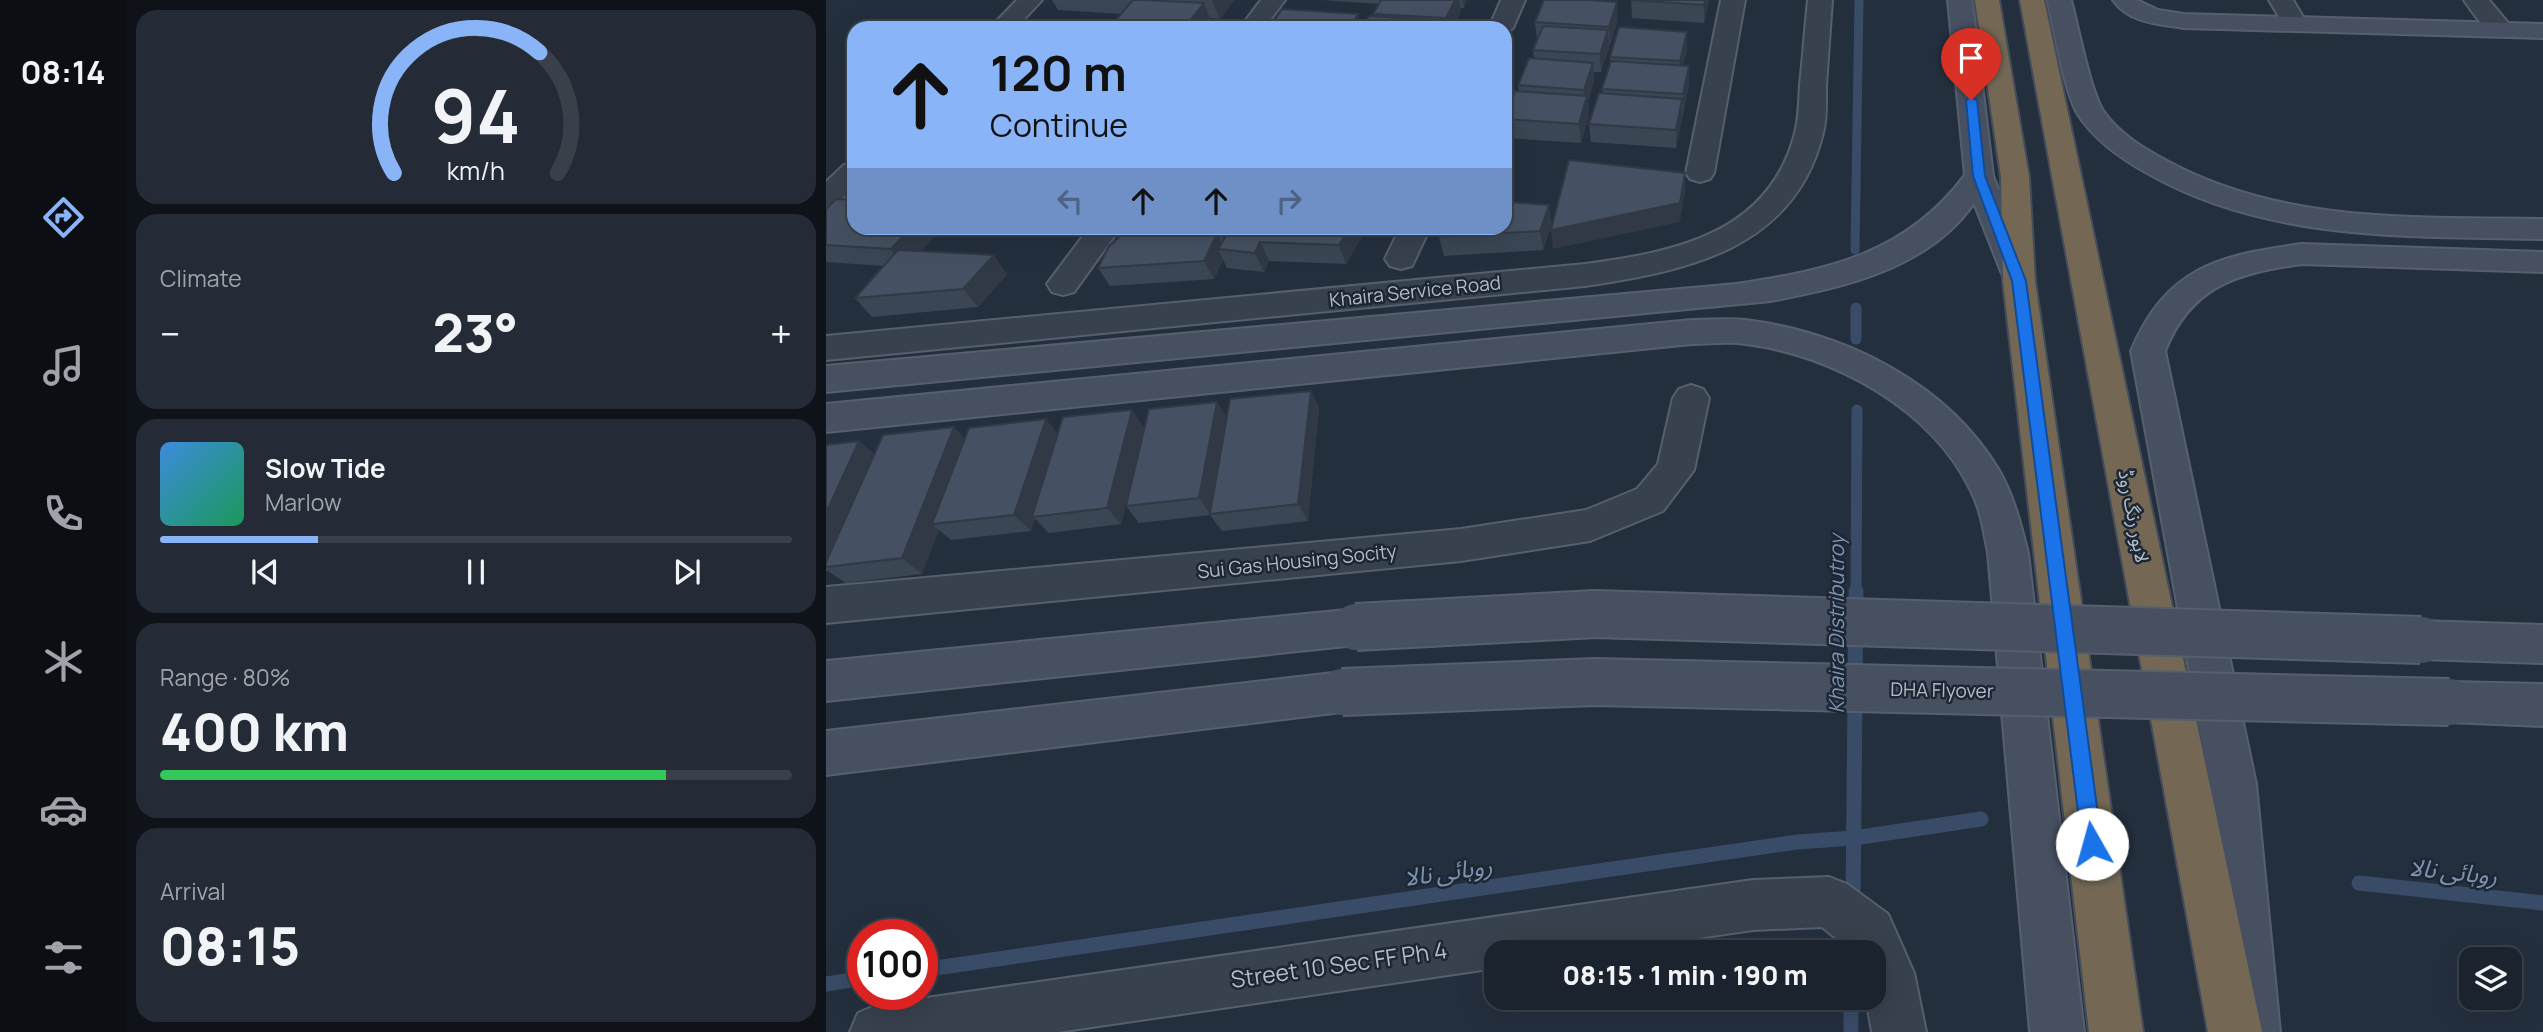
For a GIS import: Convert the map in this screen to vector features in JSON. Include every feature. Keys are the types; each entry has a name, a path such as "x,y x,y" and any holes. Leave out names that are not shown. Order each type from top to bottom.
{"highway":[{"path":"1987,0 2015,177 2019,281 2116,1032"},
{"name":"لاہور رنگ روڈ","path":"2032,0 2235,1032"}],"main road":[{"path":"1960,0 1979,176 2019,281"},
{"path":"2059,0 2087,107 2109,134 2126,148 2187,183 2253,206 2322,220 2543,229"},
{"path":"2126,0 2131,8 2153,16 2184,21 2543,31"},
{"path":"826,379 1778,289 1852,273 1884,260 1938,226 1967,197 1979,176"},
{"path":"2253,1032 2233,784 2148,351 2154,330 2165,311 2182,293 2208,277 2266,258 2315,254 2543,262"},
{"path":"826,418 1692,332 1744,332 1776,338 1818,350 1887,381 1922,406 1962,446 1986,483 1999,514 2008,553 2057,1032"},
{"path":"826,681 1356,627 1595,614 2543,644"},
{"name":"DHA Flyover","path":"826,753 1342,692 1595,682 2543,705"}],"street":[{"path":"1009,21 1030,0"},
{"path":"1257,21 1273,0"},
{"path":"1504,21 1513,0"},
{"path":"1700,173 1732,0"},
{"name":"Khaira Service Road","path":"826,348 1585,275 1651,265 1692,255 1715,246 1755,222 1795,176 1810,131 1819,0"},
{"path":"2281,0 2294,22"},
{"path":"2476,0 2501,29"},
{"path":"826,198 847,178"},
{"path":"1063,284 1100,235"},
{"path":"1401,259 1412,235"},
{"name":"Sui Gas Housing Socity","path":"826,605 1448,546 1590,525 1650,500 1675,470 1691,398"},
{"name":"Street 10 Sec FF Ph 4","path":"877,1032 1740,906 1829,902 1870,932 1888,973 1899,1032"}],"building":[{"path":"1133,0 1204,3 1190,21 1115,21"},
{"path":"1381,0 1455,0 1446,18 1373,14"},
{"path":"1544,0 1617,2 1609,27 1535,22"},
{"path":"1631,0 1705,0 1704,5"},
{"path":"1282,9 1358,14 1354,21 1274,21"},
{"path":"1369,16 1447,21 1366,21"},
{"path":"1543,26 1608,30 1600,54 1533,50"},
{"path":"1619,27 1687,32 1680,61 1610,57"},
{"path":"1529,58 1593,63 1584,90 1518,85"},
{"path":"1611,61 1689,66 1683,94 1602,89"},
{"path":"1515,91 1587,96 1579,124 1512,119 1512,99"},
{"path":"1599,93 1682,99 1676,130 1589,124"},
{"path":"1569,160 1685,173 1680,203 1551,230"},
{"path":"836,199 847,200 847,235 904,235 891,249 826,245 826,209"},
{"path":"1512,202 1549,205 1540,231 1512,233"},
{"path":"1122,235 1217,235 1204,261 1098,268 1109,246"},
{"path":"1227,235 1345,235 1339,245 1260,242 1255,253 1218,249"},
{"path":"1440,235 1473,235 1439,237"},
{"path":"898,250 994,255 963,289 855,298"},
{"path":"1311,391 1298,504 1210,514 1230,399"},
{"path":"1217,402 1199,498 1126,506 1149,409"},
{"path":"1132,410 1107,508 1032,517 1063,417"},
{"path":"1046,419 1014,515 932,524 969,428"},
{"path":"954,427 902,558 826,567 883,435"},
{"path":"859,441 826,513 826,445"}],"waterway":[{"name":"Khaira Distributroy","path":"1855,250 1859,0"},
{"name":"Khaira Distributroy","path":"1856,308 1856,339"},
{"name":"Khaira Distributroy","path":"1856,592 1857,410"},
{"name":"Khaira Distributroy","path":"1855,679 1856,591"},
{"name":"Khaira Distributroy","path":"1854,838 1855,697"},
{"name":"روہائی نالا","path":"1854,838 1981,819"},
{"name":"روہائی نالا","path":"938,968 1797,842 1854,838"},
{"path":"1853,903 1854,838"},
{"name":"روہائی نالا","path":"2359,883 2543,903"},
{"name":"روہائی نالا","path":"826,984 847,981"},
{"path":"1851,1010 1851,1032"}],"route":[{"path":"1971,100 1979,176 2019,281 2092,844"}]}
